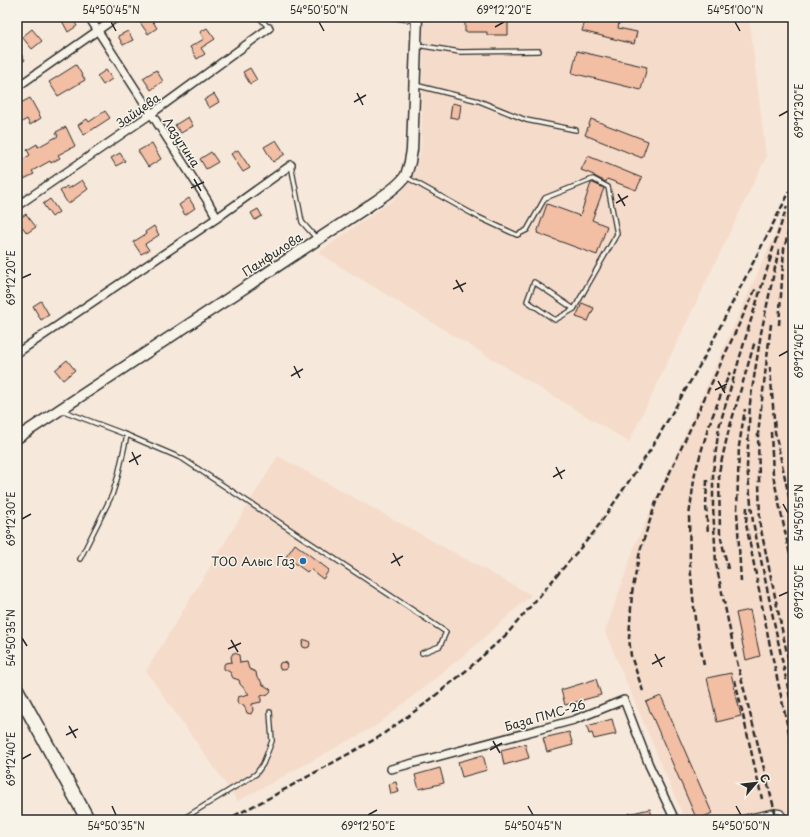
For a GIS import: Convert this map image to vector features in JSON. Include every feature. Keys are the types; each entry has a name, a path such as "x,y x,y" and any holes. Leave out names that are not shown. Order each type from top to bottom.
{"highway":[{"path":"17,690 88,820"}],"street":[{"name":"Лазутина","path":"89,17 207,200 217,218"},
{"path":"17,87 116,17"},
{"name":"Панфилова","path":"17,438 390,191 405,176 412,150 417,19"},
{"name":"Зайцева","path":"17,206 151,114 269,28"},
{"path":"17,353 217,218 292,165"},
{"name":"База ПМС-26","path":"391,769 574,720 624,700 649,765 675,820"}],"lane":[{"path":"259,17 269,28"},
{"path":"392,17 417,19"},
{"path":"416,45 460,52 539,52"},
{"path":"414,84 479,101 526,120 576,130"},
{"path":"292,165 302,222 317,240"},
{"path":"405,176 478,217 517,234 527,230 545,198 593,179 608,187 617,234 574,309 556,320 527,301 534,282 574,309"},
{"path":"60,410 127,434 183,459 446,632 440,646 422,653"},
{"path":"80,559 112,496 127,434"},
{"path":"181,820 256,774 263,764 272,742 270,712"},
{"path":"731,820 775,811 781,812 787,820"}],"shaded area":[{"path":"424,17 749,17 766,157 629,442 318,253 397,197 412,179 421,151"},
{"path":"793,195 793,820 685,820 605,632 636,543"},
{"path":"278,456 531,595 469,651 377,725 238,801 146,671"}],"building":[{"path":"64,17 72,17 77,26 68,32 61,19"},
{"path":"146,17 150,17 157,28 148,34 139,21"},
{"path":"465,17 508,17 508,35 487,35 487,32 465,32"},
{"path":"586,17 620,18 618,28 637,32 634,44 582,31"},
{"path":"207,28 215,39 201,48 205,54 197,59 190,47 204,39 200,32"},
{"path":"32,29 42,41 32,49 22,37"},
{"path":"128,31 133,40 123,45 118,36"},
{"path":"17,48 25,60 17,65"},
{"path":"577,51 647,67 641,90 572,73"},
{"path":"76,65 85,80 58,96 49,82"},
{"path":"250,68 257,80 250,84 243,72"},
{"path":"106,70 112,79 103,85 97,76"},
{"path":"156,70 163,81 151,90 143,78"},
{"path":"214,94 219,102 209,108 204,100"},
{"path":"30,98 41,118 30,125 27,119 17,125 17,105"},
{"path":"452,103 461,105 459,119 450,117"},
{"path":"105,111 110,118 84,135 78,125 87,119 89,122"},
{"path":"188,117 193,126 181,133 175,125"},
{"path":"591,119 648,141 642,158 585,135"},
{"path":"66,127 75,146 58,155 60,158 51,163 50,161 32,171 34,174 24,179 17,166 17,163 30,155 27,150 37,144 38,147 58,136 56,132"},
{"path":"276,140 285,154 273,162 264,147"},
{"path":"152,143 161,159 148,167 138,151"},
{"path":"238,150 250,168 243,172 231,154"},
{"path":"211,152 218,162 206,169 200,159"},
{"path":"120,153 125,161 116,166 111,158"},
{"path":"588,156 642,178 636,190 607,179 606,182 581,170"},
{"path":"82,180 88,189 68,204 60,191 67,186 68,189"},
{"path":"591,183 604,188 592,220 607,226 597,255 537,233 547,204 580,216"},
{"path":"189,198 195,208 185,215 179,205"},
{"path":"50,199 59,212 52,217 43,204"},
{"path":"258,209 262,216 255,220 251,213"},
{"path":"26,214 36,227 27,233 17,220"},
{"path":"154,226 159,235 145,244 149,250 141,254 133,242 146,234 145,232"},
{"path":"41,301 49,315 41,320 33,306"},
{"path":"582,303 594,308 588,321 576,317"},
{"path":"67,360 75,370 63,380 55,370"},
{"name":"ТОО Алыс Газ","path":"295,544 329,570 323,579 310,569 307,572 286,557"},
{"path":"750,610 760,656 746,660 736,613"},
{"path":"304,640 308,640 310,644 308,648 304,648 302,646 302,642"},
{"path":"233,653 239,655 240,663 247,662 249,669 256,672 257,678 260,679 262,684 271,691 268,694 261,696 261,702 252,704 253,710 251,714 247,713 244,705 238,704 237,700 238,697 249,694 240,684 239,680 233,678 230,672 224,669 225,663 232,662 231,657"},
{"path":"281,662 285,662 287,666 285,670 281,670 279,668 279,664"},
{"path":"731,673 741,716 717,722 707,678"},
{"path":"596,679 601,695 565,705 561,690"},
{"path":"661,696 712,813 697,820 646,702"},
{"path":"612,719 616,734 594,739 592,733 589,734 587,726"},
{"path":"569,732 573,745 547,752 543,738"},
{"path":"525,744 529,758 504,765 501,750"},
{"path":"483,755 487,770 462,777 458,762"},
{"path":"440,768 444,783 419,789 415,775"},
{"path":"396,782 399,792 391,794 389,784"},
{"path":"650,809 653,820 629,820 628,814"}],"railway":[{"path":"226,820 271,797 379,737 426,703 467,670 507,634 594,532 651,449 704,358 793,185"},
{"path":"769,261 787,206"},
{"path":"779,325 784,249 793,215"},
{"path":"779,249 761,333 750,403 747,467 753,522 793,712"},
{"path":"771,257 719,427 713,472 713,506 716,564 735,654 777,820"},
{"path":"643,691 631,656 629,638 632,593 640,551 656,502 756,288"},
{"path":"771,324 758,434 760,525 793,682"},
{"path":"728,569 720,534 719,472 728,433 755,341"},
{"path":"770,367 775,432 793,515"},
{"path":"704,665 695,619 690,564 689,516 695,473 709,425 730,372"},
{"path":"741,582 737,511 739,446 745,409"},
{"path":"771,432 773,475 793,569"},
{"path":"707,480 706,506 708,534"},
{"path":"747,507 746,524 793,751"},
{"path":"735,680 762,799"}],"place":[{"name":"ТОО Алыс Газ","path":"303,561"}]}
